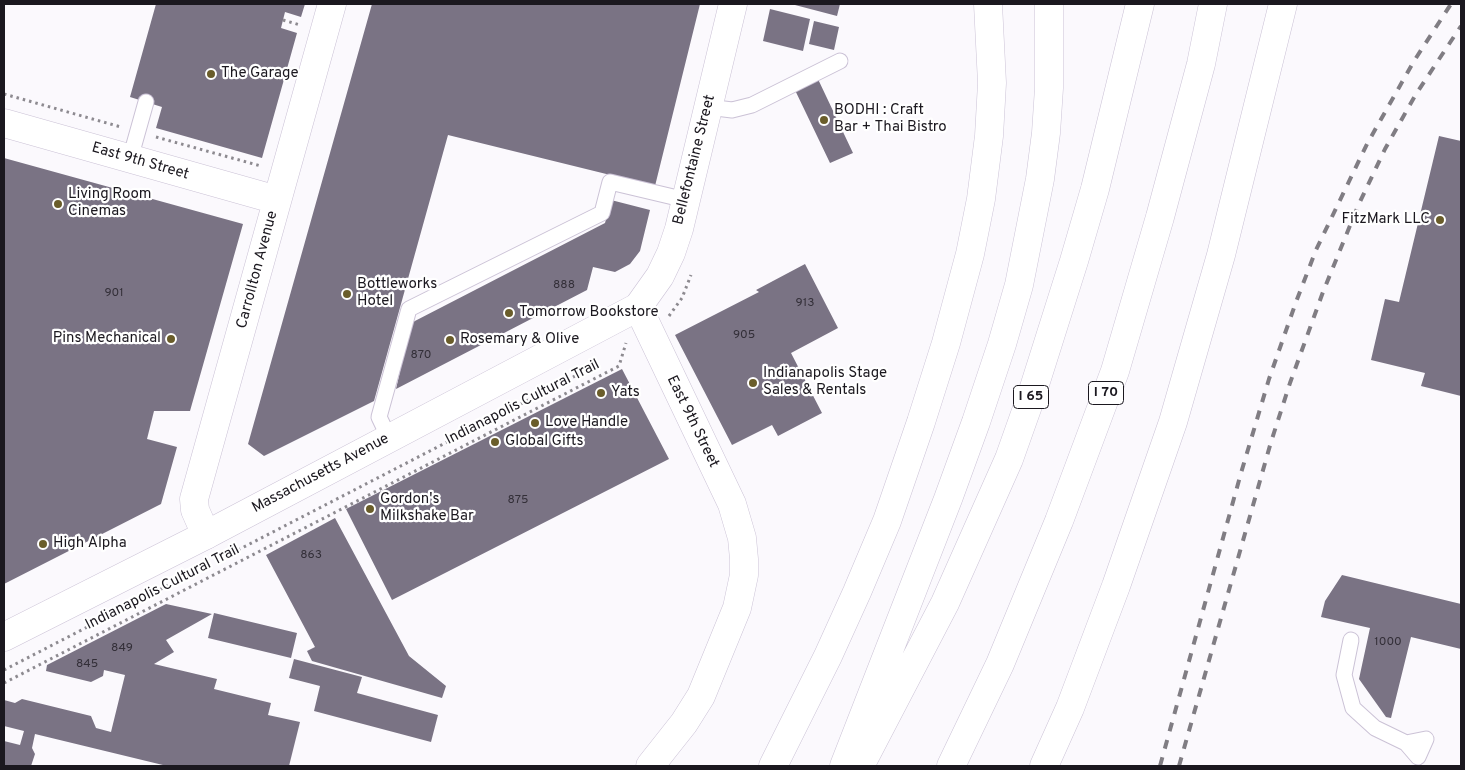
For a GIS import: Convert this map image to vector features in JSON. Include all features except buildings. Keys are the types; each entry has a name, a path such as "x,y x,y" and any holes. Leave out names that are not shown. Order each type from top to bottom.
{"main road":[{"name":"Carrollton Avenue","path":"206,535 195,510 194,498 332,4"},
{"name":"Bellefontaine Street","path":"638,307 660,276 671,253 686,200 733,4"},
{"path":"773,766 828,656 883,530 905,470 946,343 972,245 990,136 992,84 988,4"},
{"path":"844,766 976,422 1002,344 1016,293 1032,225 1046,133 1049,88 1049,4"},
{"name":"I 65","path":"860,766 945,604 1009,458 1031,397 1074,261 1097,180 1140,4"},
{"name":"I 70","path":"951,766 1000,664 1059,521 1114,371 1160,217 1199,74 1213,4"},
{"path":"1044,766 1070,708 1116,586 1147,502 1173,422 1221,255 1283,4"},
{"name":"East 9th Street","path":"4,123 277,200"},
{"name":"East 9th Street","path":"638,307 732,504 742,538 744,575 734,618 701,696 692,712 650,766"},
{"name":"Massachusetts Avenue","path":"4,638 206,535 638,307"}],"lane":[{"path":"708,107 732,110 752,105 840,61"},
{"path":"130,159 146,102"},
{"path":"389,438 379,417 409,308 602,213 610,182 686,200"},
{"path":"1351,640 1344,675 1353,708 1376,728 1406,743 1426,739 1418,762"}],"path":[{"path":"283,20 306,27"},
{"name":"Indianapolis Cultural Trail","path":"4,683 619,366 626,343 619,346"},
{"name":"Indianapolis Cultural Trail","path":"234,552 579,374 599,358"},
{"name":"Indianapolis Cultural Trail","path":"4,670 198,570"}],"railway":[{"path":"1160,766 1241,473 1269,379 1296,302 1316,250 1367,144 1414,61 1451,4"},
{"path":"1179,766 1271,442 1323,292 1358,206 1385,149 1416,94 1461,26"}],"place":[{"name":"The Garage","path":"211,74"},
{"name":"BODHI : Craft Bar + Thai Bistro","path":"824,120"},
{"name":"Living Room Cinemas","path":"58,204"},
{"name":"FitzMark LLC","path":"1440,220"},
{"name":"Bottleworks Hotel","path":"347,294"},
{"name":"Tomorrow Bookstore","path":"509,313"},
{"name":"Pins Mechanical","path":"171,339"},
{"name":"Rosemary & Olive","path":"450,340"},
{"name":"Indianapolis Stage Sales & Rentals","path":"753,383"},
{"name":"Yats","path":"601,393"},
{"name":"Love Handle","path":"535,423"},
{"name":"Global Gifts","path":"495,442"},
{"name":"Gordon's Milkshake Bar","path":"370,509"},
{"name":"High Alpha","path":"43,544"}]}
